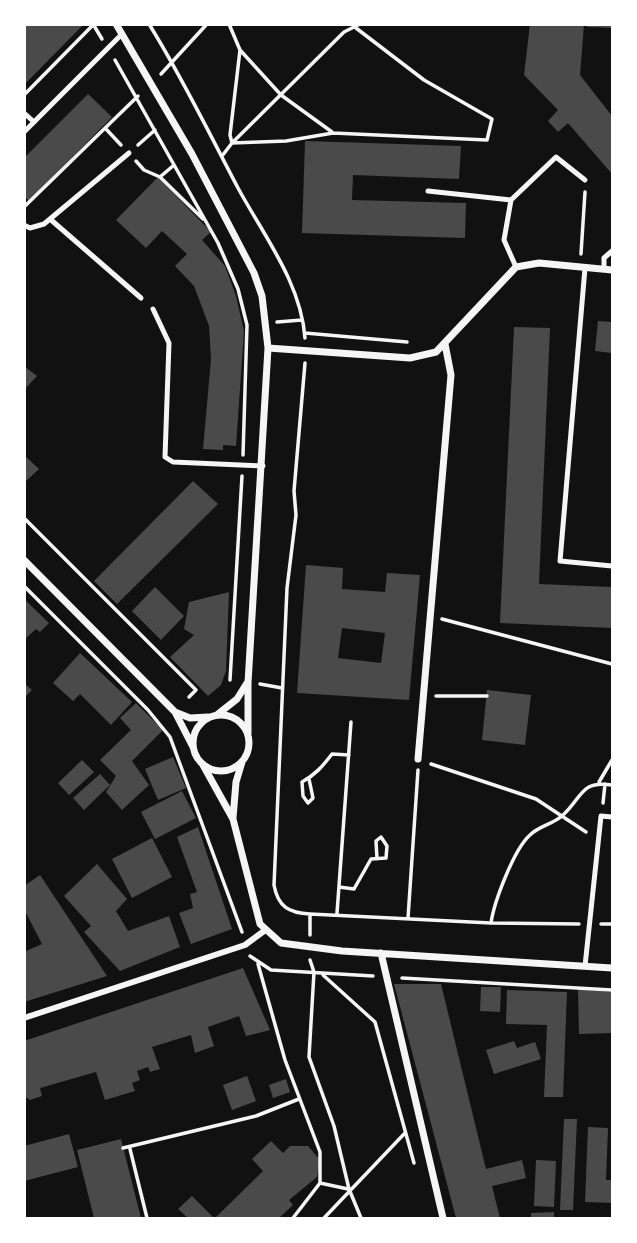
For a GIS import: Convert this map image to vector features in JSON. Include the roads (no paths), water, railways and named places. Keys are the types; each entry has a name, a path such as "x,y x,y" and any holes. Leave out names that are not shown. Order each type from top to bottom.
{"street":[{"path":"116,24 151,82 254,273 262,296 268,348 248,683 249,748 236,782 233,819"},
{"path":"268,348 410,358 436,352 516,267 539,263 608,270"},
{"path":"418,759 451,375 445,344"},
{"path":"24,561 175,712 203,765 213,777 233,819 256,914 264,931 281,943 295,947 612,968"},
{"path":"175,712 190,718 218,714 237,699 248,683"},
{"path":"218,714 237,718 248,733"},
{"path":"193,747 196,729 209,717"},
{"path":"203,765 219,771 242,762"},
{"path":"24,1018 245,945 264,931"},
{"path":"381,953 443,1219"}],"lane":[{"path":"24,132 122,34"},
{"path":"24,113 34,122"},
{"path":"24,225 37,226 50,219 129,153"},
{"path":"516,267 504,240 512,200 556,157 585,180"},
{"path":"428,191 512,200"},
{"path":"50,219 141,298"},
{"path":"608,270 604,258 612,251"},
{"path":"582,267 560,561 612,566"},
{"path":"153,309 169,343 165,457 173,462 263,466"},
{"path":"585,966 601,816 612,817"}]}
